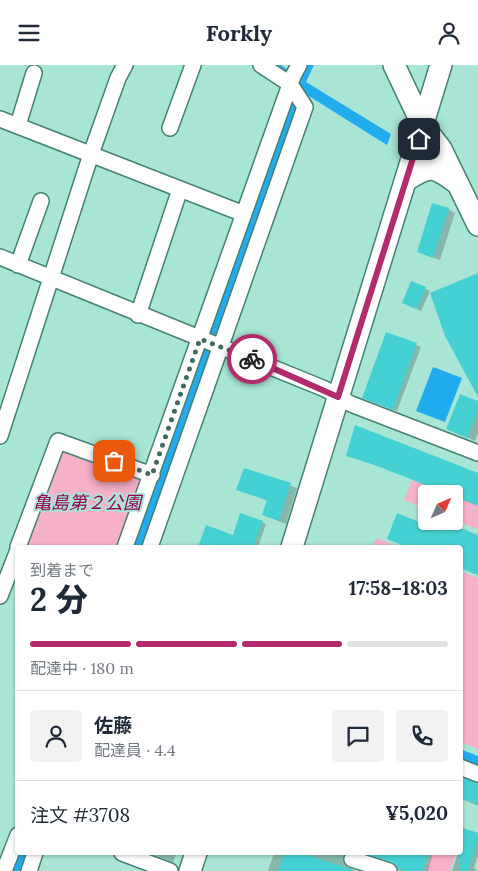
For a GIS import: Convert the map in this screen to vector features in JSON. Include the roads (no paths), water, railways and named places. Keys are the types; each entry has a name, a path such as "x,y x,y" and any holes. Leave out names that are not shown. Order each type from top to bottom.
{"main road":[{"path":"394,65 422,125 441,149 478,225"},
{"path":"409,65 478,196"},
{"path":"293,545 441,65"},
{"path":"405,181 421,170 432,168 438,169 458,184"},
{"path":"190,871 195,855"}],"street":[{"path":"0,436 49,279 91,154 118,78 125,65"},
{"path":"170,128 193,65"},
{"path":"126,545 152,475 209,342 305,107 295,91 261,65"},
{"path":"151,545 244,214 295,91 299,65"},
{"path":"18,125 34,73"},
{"path":"0,119 244,214"},
{"path":"138,315 180,189"},
{"path":"18,265 40,201"},
{"path":"0,257 49,279 209,342 351,404 478,453"},
{"path":"19,545 58,441 152,475"},
{"path":"5,591 15,559"},
{"path":"463,768 478,774"},
{"path":"4,871 15,843"},
{"path":"28,871 35,855"},
{"path":"127,855 170,871"},
{"path":"350,858 389,871"}],"water":[{"path":"307,65 314,65 306,82 391,134 387,145 304,93 142,545 132,545 296,82"},
{"path":"433,367 462,378 445,422 416,411"},
{"path":"463,750 478,756 478,768 463,762"},
{"path":"17,855 26,855 20,871 11,871"}],"waterway":[{"path":"277,65 288,72"}],"park label":[{"name":"亀島第２公園","path":"87,503"}]}
